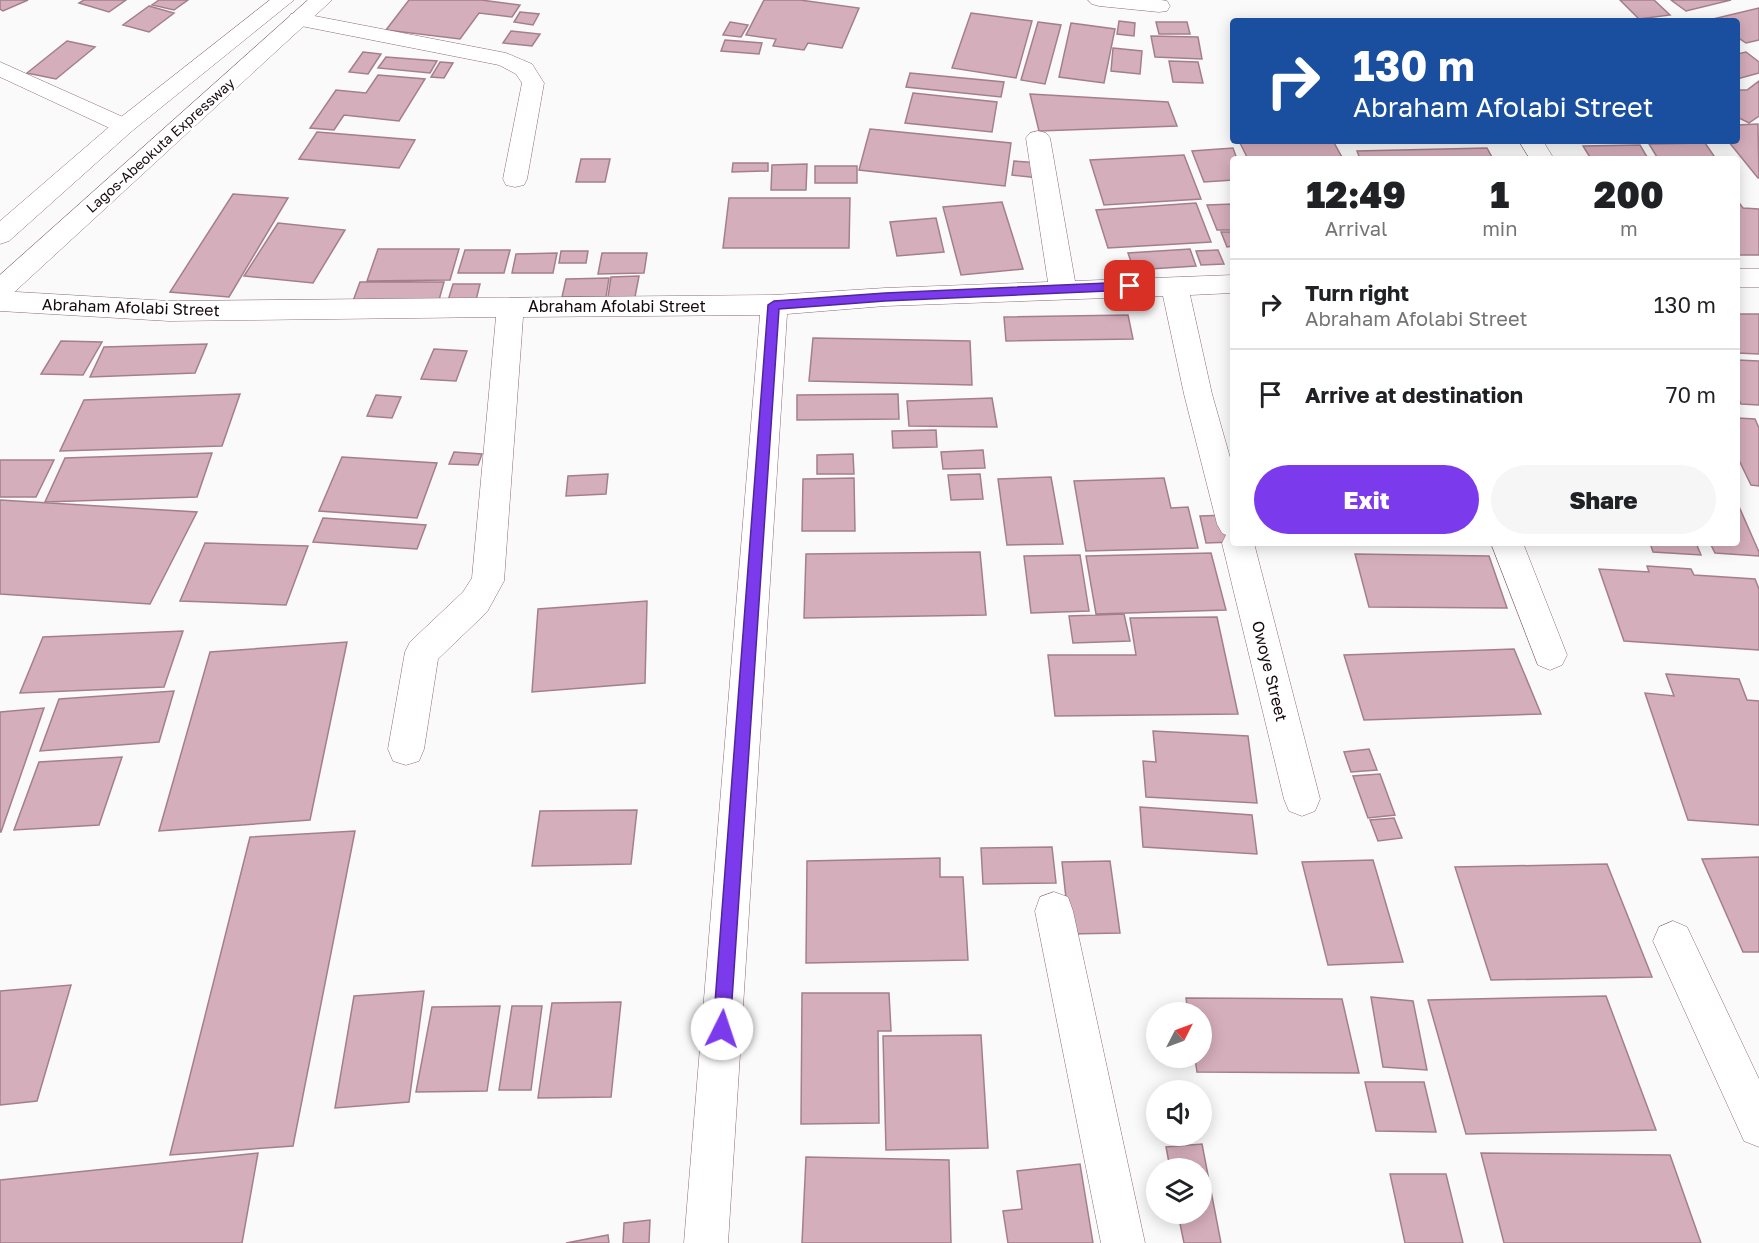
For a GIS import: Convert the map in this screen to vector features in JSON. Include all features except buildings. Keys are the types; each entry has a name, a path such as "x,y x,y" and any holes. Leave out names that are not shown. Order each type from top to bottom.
{"main road":[{"name":"Lagos-Abeokuta Expressway","path":"0,235 124,126 283,0"},
{"name":"Lagos-Abeokuta Expressway","path":"0,290 321,0"},
{"path":"1099,0 1159,6"},
{"path":"298,19 506,60 524,69 533,83 515,178"},
{"path":"0,69 124,126"},
{"path":"1038,138 1063,289"},
{"path":"1740,278 1759,278"},
{"name":"Abraham Afolabi Street","path":"0,302 169,311 774,305 885,297 1230,284"},
{"path":"1174,285 1198,394 1230,513"},
{"path":"706,1243 774,305"},
{"path":"406,749 422,652 476,602 488,581 510,307"},
{"name":"Owoye Street","path":"1239,546 1302,799"},
{"path":"1508,546 1550,655"},
{"path":"1054,911 1122,1243"},
{"path":"1673,941 1759,1126"}],"route":[{"path":"722,1029 774,305 885,297 1130,286"}]}
